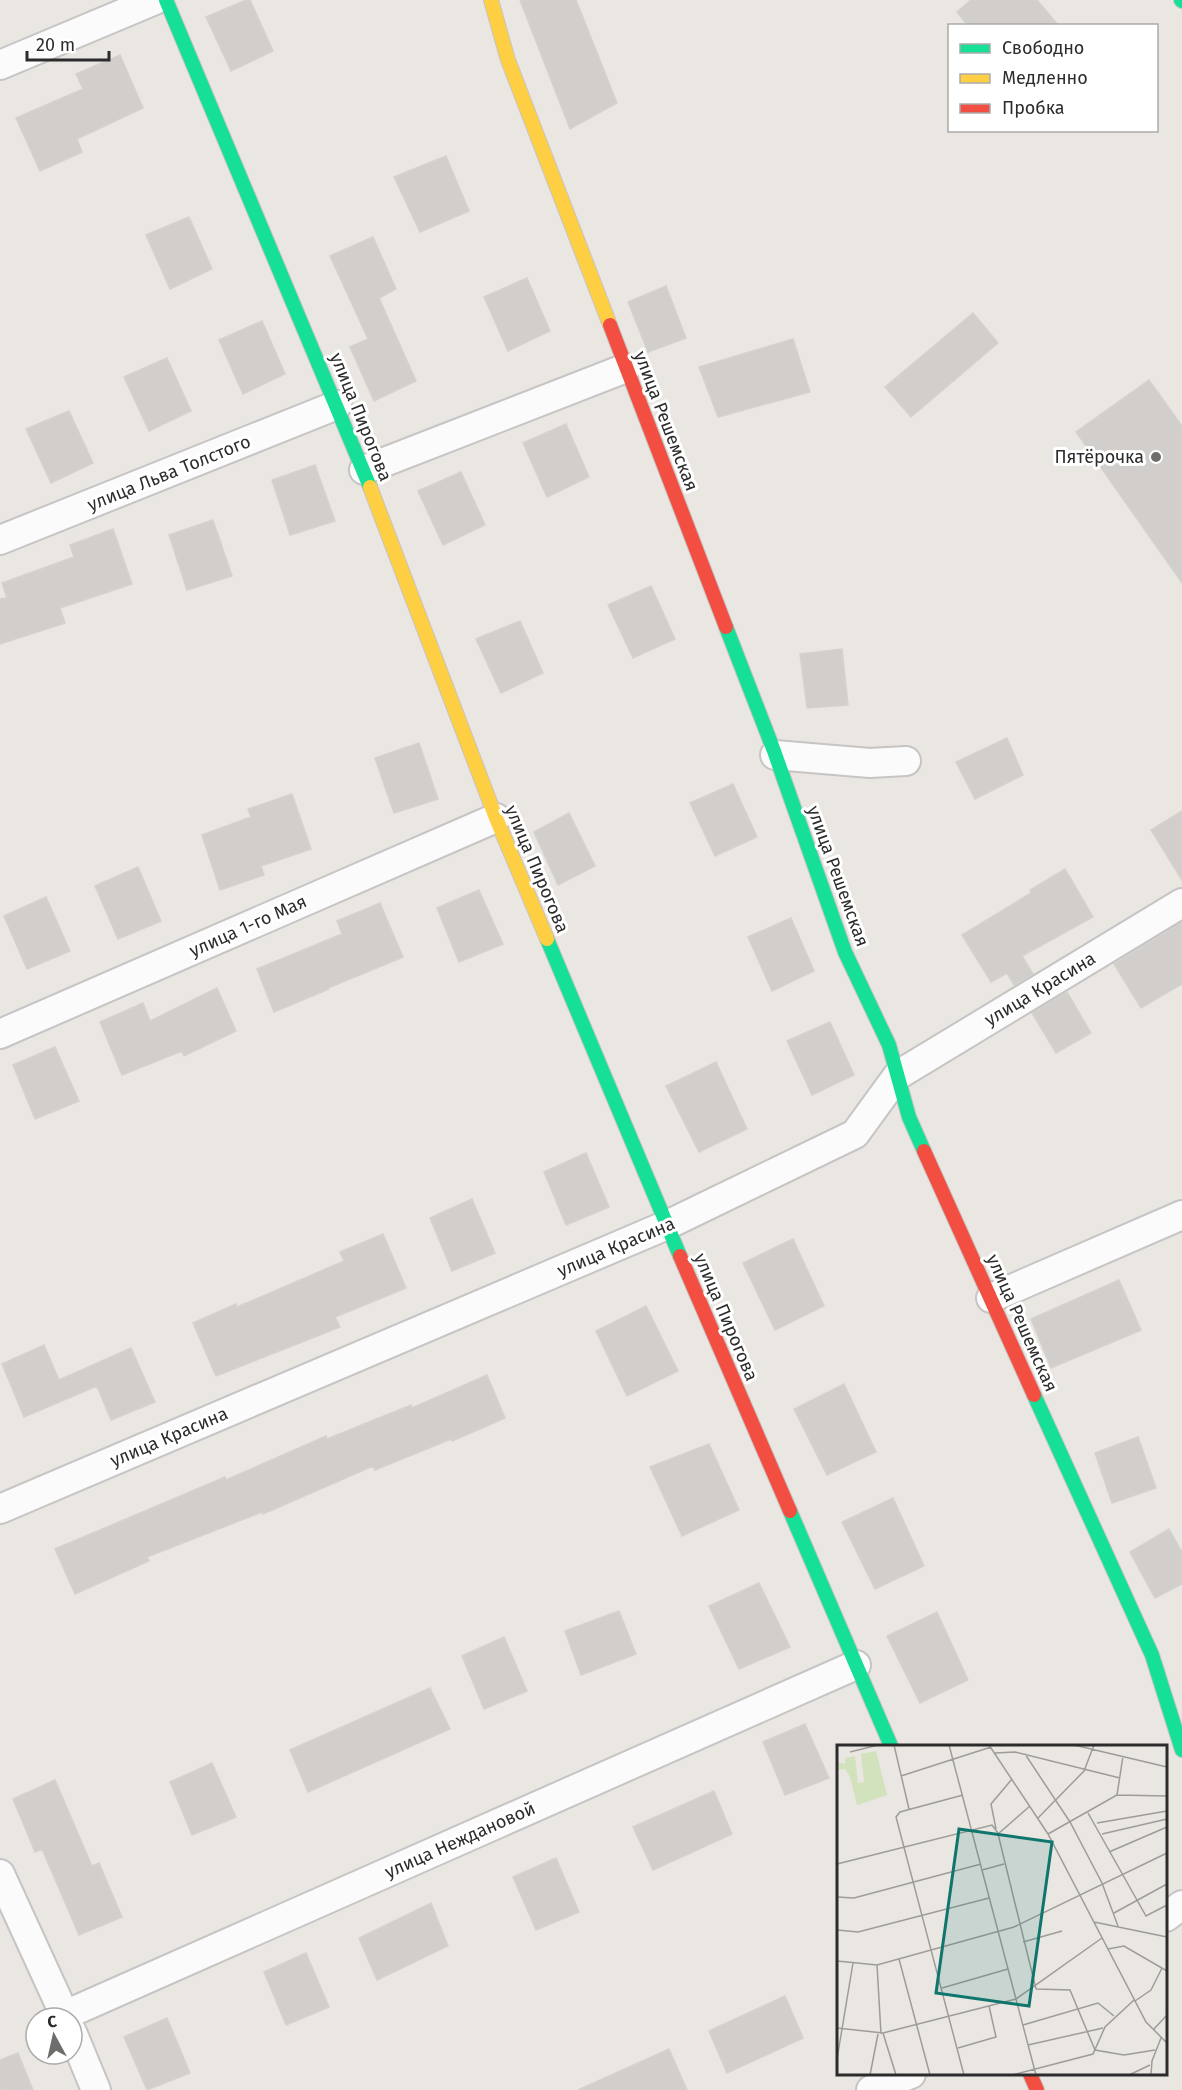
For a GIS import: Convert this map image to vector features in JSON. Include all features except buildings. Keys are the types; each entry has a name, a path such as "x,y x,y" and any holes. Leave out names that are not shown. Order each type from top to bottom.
{"street":[{"path":"0,65 155,0"},
{"name":"улица Пирогова","path":"166,0 364,470 496,818 667,1225 891,1745"},
{"name":"улица Решемская","path":"490,0 508,60 775,755 845,952 889,1045 909,1117 1152,1655 1182,1750"},
{"path":"364,470 626,368"},
{"name":"улица Льва Толстого","path":"0,540 337,405"},
{"path":"775,755 870,763 906,761"},
{"name":"улица 1-го Мая","path":"0,1034 496,818"},
{"name":"улица Красина","path":"0,1509 667,1225 855,1134 898,1075 1182,903"},
{"path":"991,1298 1182,1215"},
{"name":"улица Неждановой","path":"84,2015 856,1665"},
{"path":"0,1874 61,2006"},
{"path":"1167,1916 1182,1905"},
{"path":"84,2061 96,2090"},
{"path":"871,2090 906,2075"},
{"path":"1031,2075 1037,2090"}],"traffic: fast":[{"path":"166,0 370,487"},
{"path":"726,627 774,751 845,952 889,1045 909,1117 924,1151"},
{"path":"547,939 680,1256"},
{"path":"1034,1395 1152,1655 1182,1750"},
{"path":"790,1511 891,1745"}],"traffic: slow":[{"path":"491,0 508,60 610,325"},
{"path":"370,487 496,818 547,939"}],"traffic: jam":[{"path":"610,325 726,627"},
{"path":"924,1151 1034,1395"},
{"path":"680,1256 790,1511"},
{"path":"1030,2075 1037,2090"}],"place":[{"name":"Пятёрочка","path":"1156,457"}]}
